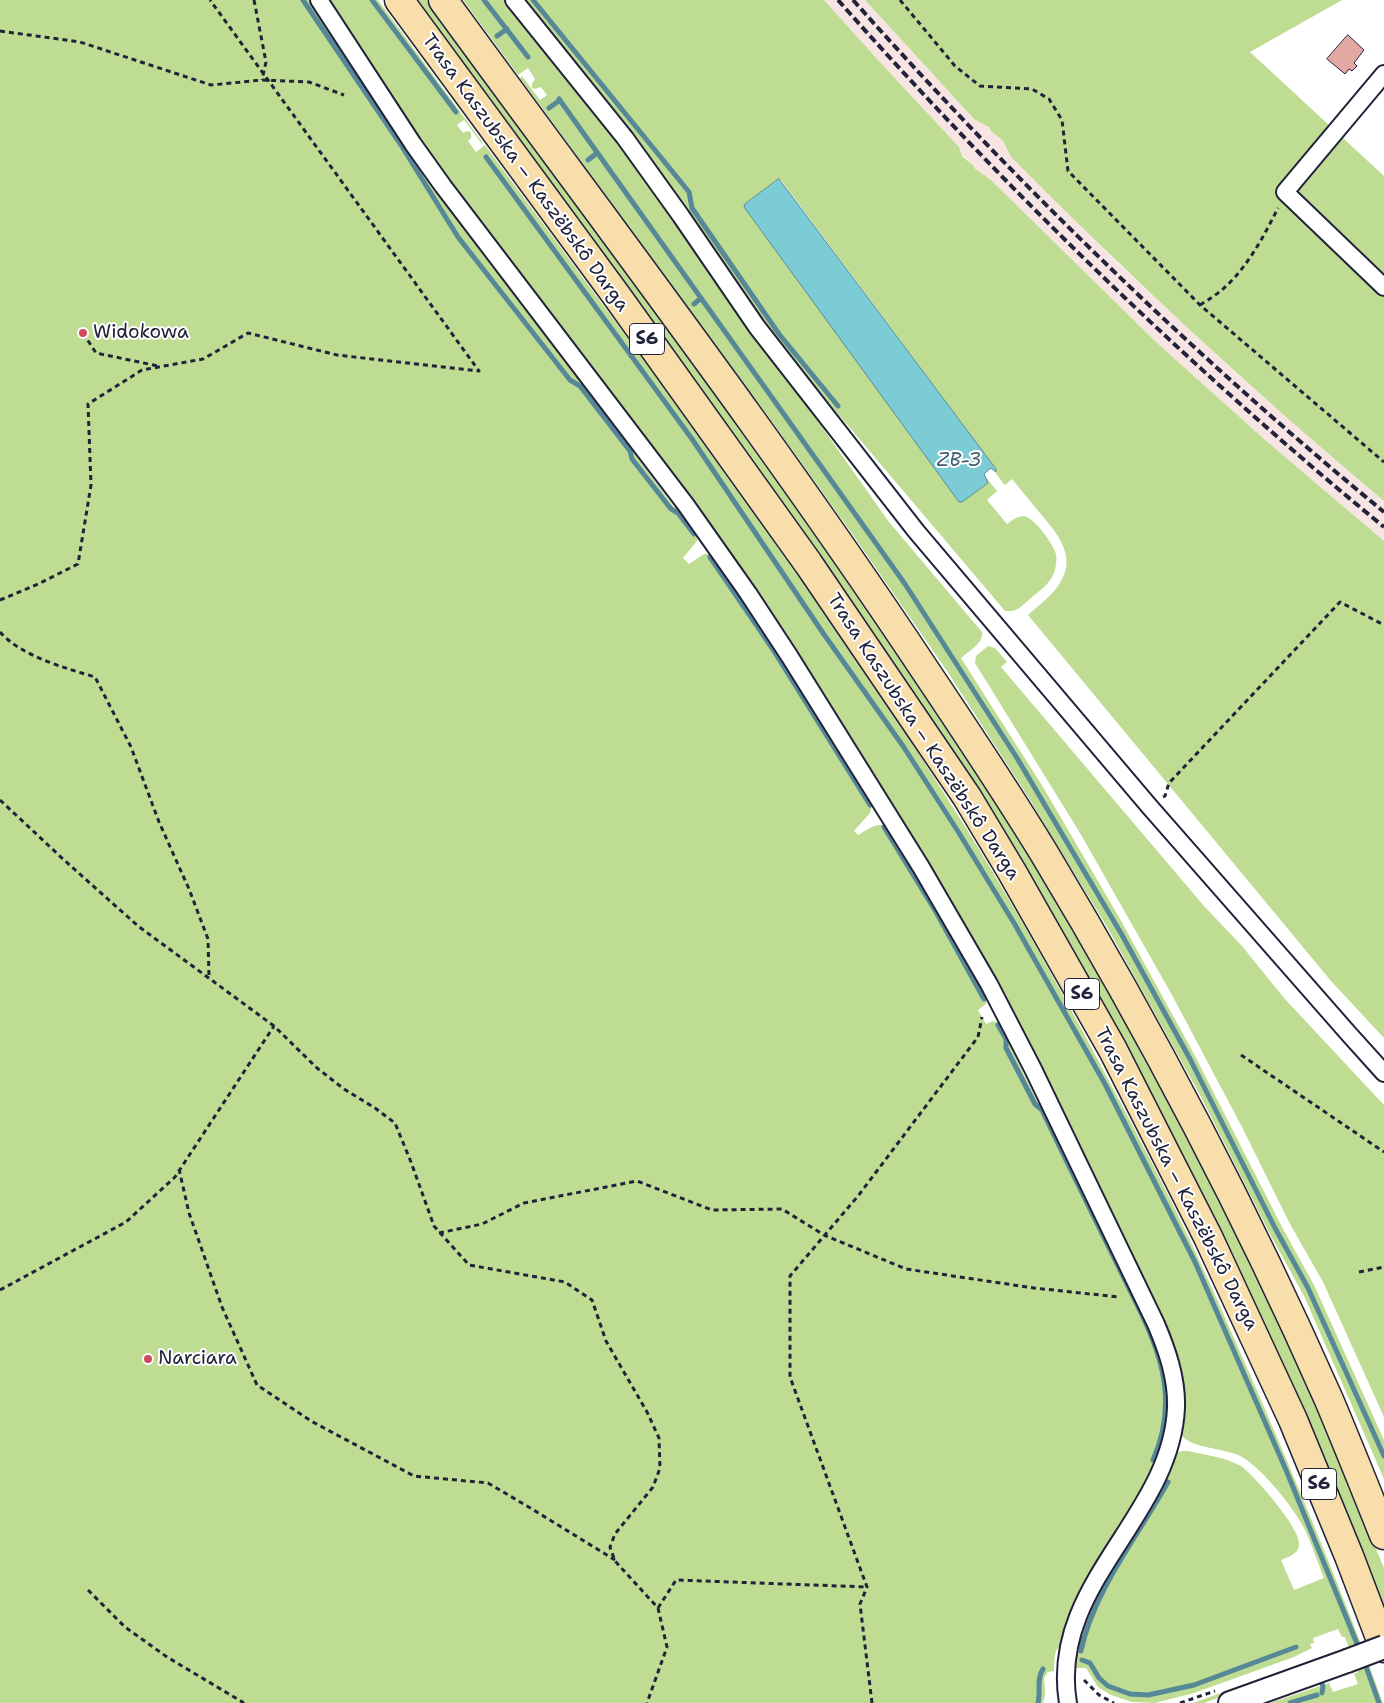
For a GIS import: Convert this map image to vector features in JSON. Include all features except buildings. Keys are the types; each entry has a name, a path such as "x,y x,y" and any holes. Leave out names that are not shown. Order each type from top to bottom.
{"highway":[{"name":"Trasa Kaszubska – Kaszëbskô Darga","path":"398,0 610,288 813,571 967,797 1012,872 1113,1050 1208,1237 1293,1420 1384,1648"},
{"name":"Trasa Kaszubska – Kaszëbskô Darga","path":"443,0 799,486 873,591 992,770 1044,853 1146,1030 1244,1218 1326,1395 1384,1535"}],"main road":[{"path":"1230,1703 1384,1648"}],"street":[{"path":"319,0 402,128 438,179 686,505 790,657 920,867 992,990 1156,1324 1169,1355 1174,1380 1176,1405 1172,1438 1167,1456 1154,1485 1078,1613 1070,1638 1066,1660 1065,1681 1068,1703"},
{"path":"514,0 619,131 681,216 757,327 916,531 1149,806 1348,1034 1384,1072"},
{"path":"1384,75 1286,192 1384,287"}],"path":[{"path":"0,600 78,564 91,485 88,404 142,370 203,359 248,333 337,355 478,371 210,0"},
{"path":"254,0 266,62 262,80"},
{"path":"900,0 955,66 980,86 1032,90 1049,99 1062,120 1068,171 1200,305 1384,462"},
{"path":"0,31 80,42 211,85 262,80 308,82 344,95"},
{"path":"1200,305 1223,289 1245,264 1266,231 1286,192"},
{"path":"82,333 96,353 161,366"},
{"path":"1149,806 1165,796 1169,783 1340,602 1384,624"},
{"path":"0,632 8,641 50,663 95,677 131,747 159,822 202,922 208,939 209,977"},
{"path":"0,800 62,859 138,926 274,1026 317,1068 344,1089 395,1123 412,1162 434,1226 438,1233 469,1265 565,1282 592,1300 606,1341 647,1412 659,1438 660,1468 653,1487 615,1534 610,1546 615,1561"},
{"path":"872,1703 860,1604 867,1587 790,1377 790,1276 858,1196 978,1036 982,1017"},
{"path":"0,1290 126,1222 174,1177 274,1026"},
{"path":"1241,1055 1384,1152"},
{"path":"179,1169 189,1213 222,1307 257,1385 312,1421 414,1476 488,1484 615,1561 658,1608 667,1647 647,1703"},
{"path":"438,1233 482,1224 524,1203 637,1182 712,1210 782,1209 824,1235 906,1269 1034,1288 1120,1297"},
{"path":"1359,1272 1384,1267"},
{"path":"658,1608 676,1580 867,1587"},
{"path":"88,1590 125,1627 167,1657 244,1703"},
{"path":"1080,1679 1084,1680 1099,1695 1114,1703"}],"shaded area":[{"path":"824,0 865,0 974,119 990,128 1003,141 1011,157 1120,265 1235,372 1384,501 1384,541 1264,439 1156,342 991,180 974,168 962,156 959,147"}],"green space":[{"path":"0,0 311,0 634,447 636,456 674,507 682,511 698,533 697,541 683,558 689,564 704,554 711,554 757,619 873,803 870,813 854,831 858,835 876,826 884,825 888,827 927,890 987,997 986,1004 978,1010 986,1024 993,1021 1000,1023 1009,1037 1010,1046 1038,1103 1045,1108 1054,1126 1148,1323 1162,1362 1166,1383 1168,1403 1166,1428 1153,1469 1150,1470 1079,1596 1056,1651 1054,1671 1048,1672 1044,1678 1045,1695 1043,1703 0,1703"},
{"path":"327,0 378,0 483,143 464,120 457,125 463,133 471,132 471,138 468,141 476,152 485,145 671,397 793,567 910,740 966,828 1022,921 1075,1017 1185,1229 1293,1475 1383,1703 1270,1703 1329,1683 1333,1692 1358,1684 1354,1674 1358,1672 1345,1637 1342,1637 1338,1629 1313,1638 1314,1643 1310,1644 1312,1648 1294,1657 1194,1693 1155,1703 1132,1702 1111,1695 1098,1687 1086,1668 1075,1668 1084,1626 1101,1586 1162,1474 1176,1453 1188,1451 1228,1460 1241,1466 1266,1491 1286,1516 1298,1539 1299,1546 1296,1552 1281,1560 1294,1590 1324,1578 1307,1534 1284,1498 1256,1467 1238,1455 1192,1443 1181,1435 1182,1398 1039,1066 789,644 443,176"},
{"path":"414,0 427,0 765,460 929,696 1032,857 1129,1025 1219,1196 1274,1310 1306,1380 1384,1568 1384,1611 973,783 812,544"},
{"path":"463,0 506,0 639,168 889,522 982,632 981,640 961,658 1043,787 1120,919 1194,1054 1283,1229 1314,1285 1384,1440 1384,1479 1304,1296 1271,1236 1200,1095 1107,927 1028,797 947,671 855,538 520,78 522,76 540,100 547,95 541,87 532,88 535,79 528,68 518,75"},
{"path":"523,0 824,0 959,147 962,156 974,168 991,180 1156,342 1264,439 1384,541 1384,1038 1331,981 1028,615 1051,594 1064,575 1066,555 1053,528 1012,479 1005,485 1003,483 992,468 996,471 996,469 781,180 777,180 745,204 744,207 959,502 962,502 988,483 983,474 997,491 987,500 1007,524 1024,516 1038,526 1051,544 1056,554 1056,559 1050,581 1019,608 1005,611 778,343"},
{"path":"865,0 1342,0 1250,52 1384,176 1384,501 1240,376 1101,246 1011,157 1003,141 990,128 974,119"},
{"path":"988,646 995,648 1007,662 1001,667 1204,906 1242,946 1284,998 1384,1105 1384,1417 1323,1282 1290,1224 1242,1127 1172,995 1080,833 975,663 976,656"},
{"path":"1342,1649 1344,1652 1204,1703 1193,1703"}],"water":[{"name":"ZB-3","path":"779,179 996,469 996,472 991,468 984,474 988,483 962,502 959,502 744,207 745,204"}],"waterway":[{"path":"303,0 401,145 458,237 570,380 580,386 630,451 632,459 671,509 678,513 694,534"},
{"path":"372,0 456,112"},
{"path":"484,0 528,57"},
{"path":"533,0 689,192 692,208 779,334 838,406"},
{"path":"497,36 507,29"},
{"path":"559,99 905,584 1017,758 1122,935 1190,1059 1275,1228 1308,1288 1384,1456"},
{"path":"549,108 560,100"},
{"path":"588,160 597,153"},
{"path":"486,157 692,439 823,633 903,746 1014,923 1105,1084 1195,1262 1286,1470 1360,1651"},
{"path":"694,304 700,299"},
{"path":"710,557 772,648 870,805"},
{"path":"884,827 936,912 984,999"},
{"path":"998,1025 1006,1039 1006,1048 1035,1104 1042,1110 1152,1337 1161,1366 1165,1391 1162,1431 1153,1460"},
{"path":"1081,1651 1087,1629 1106,1585 1168,1482"},
{"path":"1082,1660 1090,1663 1099,1678 1108,1686 1130,1694 1148,1695 1194,1685 1296,1647"},
{"path":"1364,1661 1379,1703"},
{"path":"1038,1703 1039,1681 1043,1669"},
{"path":"1321,1682 1323,1686 1322,1693"},
{"path":"1290,1703 1317,1695"}],"railway":[{"path":"838,0 967,140 1100,274 1169,340 1311,466 1384,527"},
{"path":"853,0 978,136 1109,266 1244,392 1384,512"}],"place":[{"name":"Widokowa","path":"83,333"},
{"name":"Narciara","path":"148,1359"}]}
